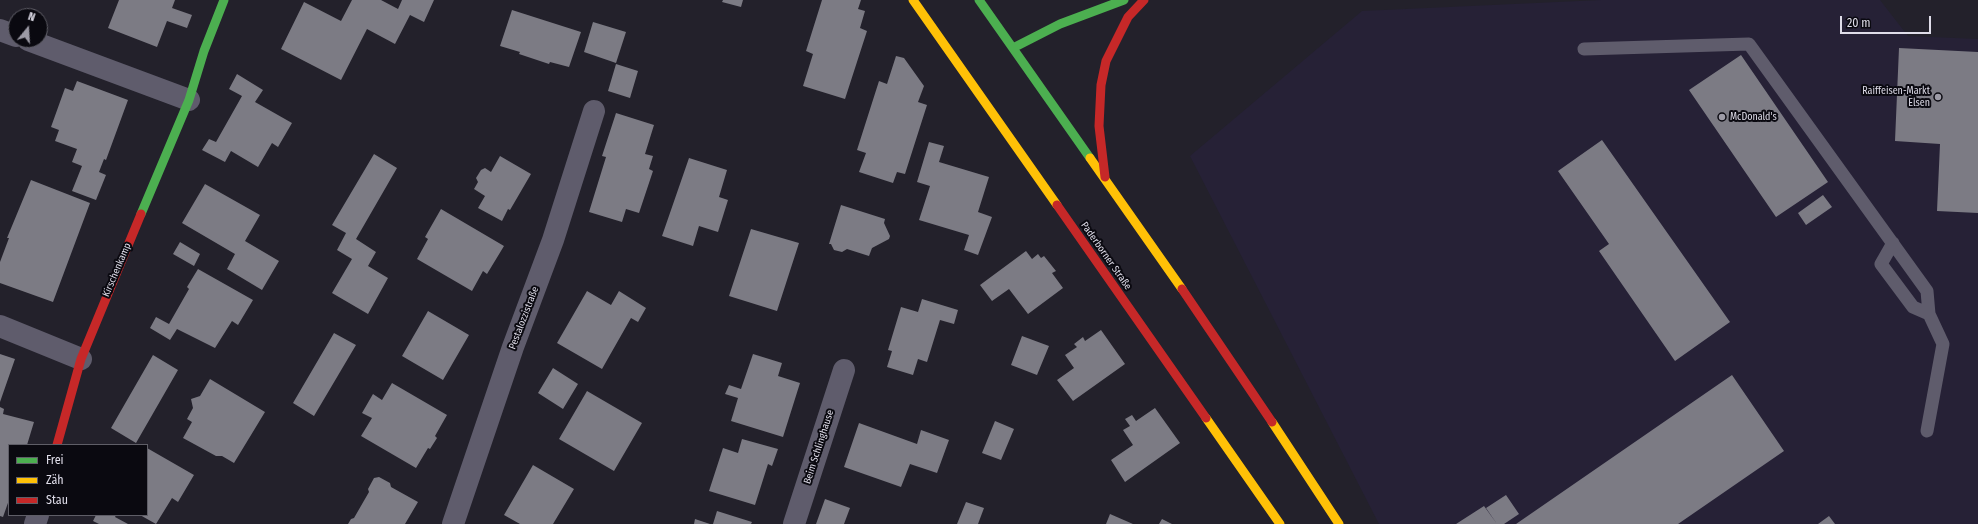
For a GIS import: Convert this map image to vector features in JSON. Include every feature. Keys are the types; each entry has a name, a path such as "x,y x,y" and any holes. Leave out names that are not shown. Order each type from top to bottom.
{"street":[{"name":"Kirschenkamp","path":"57,444 81,359 189,100 204,51 224,0"},
{"name":"Paderborner Straße","path":"913,0 1280,524"},
{"path":"1013,48 1060,24 1124,0"},
{"path":"1106,180 1099,126 1100,85 1104,67 1116,38 1128,17 1144,0"},
{"path":"983,1 1013,48 1229,356 1339,524"},
{"path":"48,47 189,100"},
{"name":"Pestalozzistraße","path":"453,524 513,347 553,240 594,111"},
{"path":"0,326 81,359"},
{"name":"Beim Schlinghause","path":"794,524 844,370"}],"lane":[{"path":"1584,49 1749,44 1927,290 1929,314 1943,344 1927,431"},
{"path":"1894,243 1881,264 1913,307 1929,314"}],"shaded area":[{"path":"1601,0 1880,0 1908,36 1978,39 1978,524 1379,524 1190,156 1362,11"}],"building":[{"path":"119,0 175,0 172,8 192,15 187,28 167,21 157,47 108,28"},
{"path":"352,0 381,0 398,9 402,0 434,0 424,22 410,15 395,44 367,29 341,80 281,49 304,2 341,21"},
{"path":"723,0 743,0 741,7 722,2"},
{"path":"822,0 861,0 858,9 865,11 860,28 867,31 845,99 803,86 813,54 806,51"},
{"path":"512,10 581,32 569,67 550,62 549,64 519,54 520,52 500,46"},
{"path":"593,22 626,32 616,63 584,52"},
{"name":"Raiffeisen-Markt Elsen","path":"1899,48 1978,52 1978,213 1937,211 1940,144 1895,141"},
{"path":"1741,55 1828,182 1776,217 1689,90"},
{"path":"896,56 904,58 924,86 918,102 927,105 905,174 897,172 893,183 859,172 866,153 857,150 879,81 887,84"},
{"path":"616,64 638,71 630,98 608,91"},
{"path":"237,74 263,90 255,102 292,123 278,147 272,143 258,167 231,151 225,162 202,150 209,139 216,142 242,96 229,89"},
{"path":"77,81 128,100 106,160 104,159 99,172 106,175 96,200 72,191 82,166 72,162 77,149 55,141 59,130 51,127 65,88 73,91"},
{"path":"616,113 654,125 645,154 653,156 649,169 653,171 639,213 626,209 622,222 589,212 606,157 602,156"},
{"path":"1602,140 1730,322 1675,361 1599,251 1609,244 1558,171"},
{"path":"929,142 944,146 939,162 989,177 978,212 992,217 978,255 964,250 969,235 919,220 930,186 917,182"},
{"path":"374,154 397,168 356,239 376,252 368,266 388,278 368,314 332,293 352,259 337,250 346,233 332,225"},
{"path":"500,156 531,174 502,221 478,208 485,196 474,189 478,182 476,178 481,170 485,168 491,172"},
{"path":"689,158 727,170 719,197 728,200 718,232 699,226 693,246 662,236"},
{"path":"31,180 90,203 53,302 0,283 0,262 9,238 7,238"},
{"path":"205,184 260,215 245,241 279,261 262,290 227,269 235,254 182,223"},
{"path":"1823,195 1832,207 1806,225 1798,213"},
{"path":"841,205 885,219 884,223 890,236 889,239 872,248 869,256 847,249 842,252 834,250 831,244 829,244"},
{"path":"441,209 504,246 487,274 483,271 472,291 417,259 428,239 425,237"},
{"path":"751,229 799,243 777,311 729,296"},
{"path":"180,242 200,254 194,266 173,254"},
{"path":"1026,251 1032,259 1038,254 1041,258 1044,256 1056,271 1052,273 1063,288 1028,314 1009,289 992,301 980,285"},
{"path":"198,269 253,300 238,325 232,321 215,348 177,329 170,340 150,328 156,317 169,324 189,289 187,287"},
{"path":"587,291 611,305 619,291 646,308 638,322 631,318 602,369 557,343"},
{"path":"922,299 958,310 954,324 940,320 927,362 918,359 913,375 887,367 892,351 888,350 901,307 918,312"},
{"path":"428,311 469,335 443,380 402,356"},
{"path":"1101,330 1125,364 1073,401 1057,380 1074,368 1065,355 1077,347 1074,344 1083,337 1085,341"},
{"path":"334,333 356,345 314,416 293,403"},
{"path":"1022,336 1049,346 1037,375 1011,365"},
{"path":"0,354 15,359 0,402"},
{"path":"753,354 782,363 778,376 800,383 783,437 731,421 738,398 725,394 729,385 741,389"},
{"path":"153,355 178,370 136,443 111,428"},
{"path":"553,368 578,384 563,409 538,393"},
{"path":"1732,375 1784,451 1678,524 1516,524"},
{"path":"210,379 265,412 234,463 222,456 216,456 183,438 192,422 187,419 193,408 191,399 200,396"},
{"path":"392,383 447,415 435,436 437,438 430,449 428,448 416,468 361,436 372,418 362,413 373,394 382,400"},
{"path":"587,391 642,423 614,471 559,439"},
{"path":"0,407 4,409 3,414 34,422 27,444 8,444 8,503 3,517 0,516"},
{"path":"1155,408 1180,443 1125,482 1111,460 1133,445 1123,430 1130,426 1125,419 1132,415 1136,421"},
{"path":"995,421 1014,429 1001,460 982,453"},
{"path":"859,423 917,444 921,430 949,440 937,473 910,464 901,487 844,467"},
{"path":"742,439 778,449 772,466 768,464 755,505 709,491 723,448 738,453"},
{"path":"148,449 194,475 178,502 172,498 156,524 142,516 148,516"},
{"path":"533,465 574,489 553,524 520,524 504,515"},
{"path":"379,477 390,483 391,487 418,502 405,524 348,524 351,519 354,518 369,492 368,489 374,478"},
{"path":"1506,495 1519,514 1504,524 1497,524 1486,508"},
{"path":"825,499 850,508 844,524 816,524"},
{"path":"966,502 984,508 978,524 957,524"},
{"path":"1484,506 1497,524 1456,524"},
{"path":"717,511 752,522 751,524 713,524"},
{"path":"1110,514 1133,524 1106,524"},
{"path":"96,516 116,516 128,524 99,524 93,521"},
{"path":"1829,516 1835,524 1818,524"},
{"path":"695,519 710,524 694,524"},
{"path":"1162,519 1172,524 1159,524"}],"traffic: fast":[{"path":"141,214 189,100 204,51 224,0"},
{"path":"979,0 1090,158"},
{"path":"1013,48 1060,24 1124,0"}],"traffic: slow":[{"path":"913,0 1057,205"},
{"path":"1090,158 1182,289"},
{"path":"1206,418 1280,524"},
{"path":"1272,422 1339,524"}],"traffic: jam":[{"path":"1105,177 1099,126 1101,85 1106,61 1128,17 1144,0"},
{"path":"1057,205 1206,418"},
{"path":"57,444 81,359 141,214"},
{"path":"1182,289 1272,422"}],"place":[{"name":"Raiffeisen-Markt Elsen","path":"1938,97"},
{"name":"McDonald's","path":"1722,117"}]}
